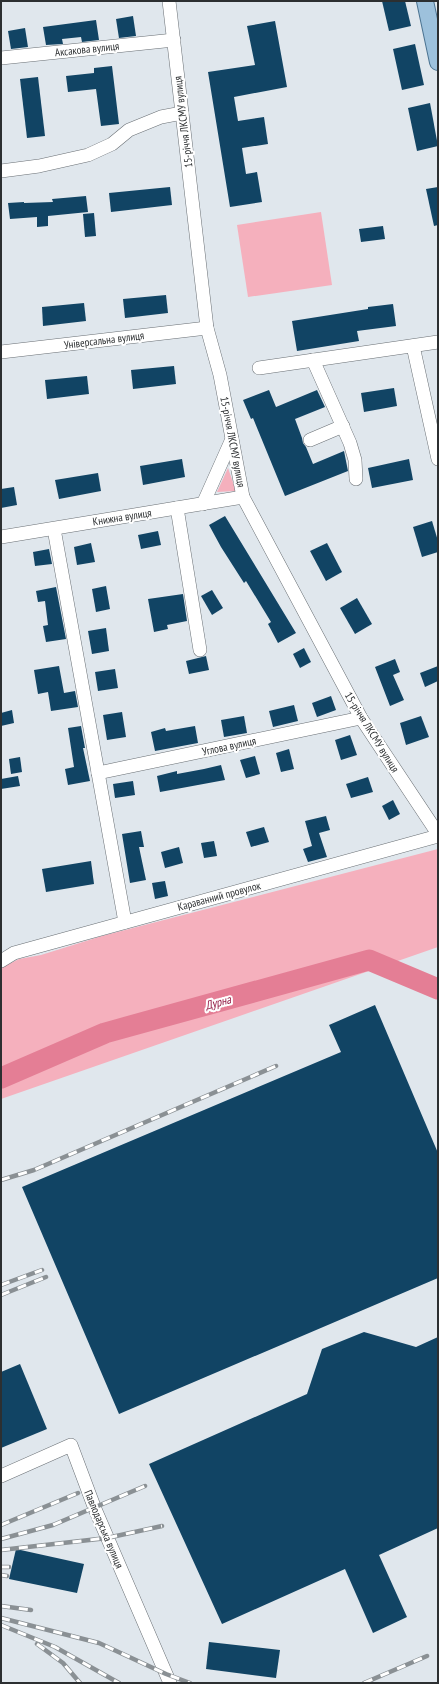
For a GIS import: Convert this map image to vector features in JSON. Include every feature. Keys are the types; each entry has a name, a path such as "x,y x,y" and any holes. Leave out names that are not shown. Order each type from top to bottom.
{"main road":[{"path":"425,1 438,62"}],"street":[{"name":"15-річчя ЛКСМУ вулиця","path":"169,1 207,328 220,375 243,497 361,718 438,835"},
{"name":"Аксакова вулиця","path":"1,58 174,40"},
{"path":"1,171 39,166 88,155 112,144 129,130 161,117 182,113"},
{"name":"Універсальна вулиця","path":"1,352 207,328"},
{"path":"259,368 438,342"},
{"path":"413,346 438,459"},
{"path":"313,360 350,443 355,460 356,479"},
{"path":"310,440 343,426"},
{"path":"203,504 232,439"},
{"name":"Книжна вулиця","path":"1,538 243,497"},
{"path":"177,508 200,650"},
{"path":"54,529 125,922"},
{"name":"Углова вулиця","path":"98,773 361,718"},
{"name":"Караванний провулок","path":"1,961 14,953 438,835"},
{"name":"Павлодарська вулиця","path":"1,1476 71,1445 94,1509 170,1683"}],"shaded area":[{"path":"321,212 332,285 248,297 237,225"},
{"path":"228,468 236,491 217,492"},
{"path":"438,849 438,947 1,1099 1,968 19,959 41,955 102,936"}],"building":[{"path":"382,1 405,1 411,26 389,31"},
{"path":"133,16 136,36 119,38 116,19"},
{"path":"96,20 99,40 82,42 81,37 62,39 63,44 46,45 43,27"},
{"path":"275,21 287,87 234,97 238,121 264,117 268,144 242,148 246,174 257,172 262,202 230,207 208,72 255,65 247,26"},
{"path":"25,28 28,47 11,49 8,31"},
{"path":"415,44 424,85 402,90 393,49"},
{"path":"112,66 119,124 101,126 96,89 68,92 66,76 94,73 94,68"},
{"path":"38,77 45,136 27,138 20,79"},
{"path":"430,103 438,146 417,151 408,108"},
{"path":"170,187 172,205 111,212 109,193"},
{"path":"438,187 438,225 434,226 426,189"},
{"path":"86,196 88,212 48,216 48,226 37,227 37,217 10,219 8,203 53,202 52,199"},
{"path":"94,213 96,236 85,237 83,214"},
{"path":"383,226 385,239 361,242 359,229"},
{"path":"166,295 168,313 125,318 123,299"},
{"path":"84,303 86,321 43,326 42,307"},
{"path":"393,304 396,326 357,331 359,341 297,351 292,321"},
{"path":"174,366 176,384 133,389 131,370"},
{"path":"87,376 89,394 47,399 45,380"},
{"path":"394,388 397,406 364,412 361,393"},
{"path":"269,390 276,407 317,390 325,407 295,419 303,443 313,464 344,451 348,471 285,496 253,418 251,419 243,400"},
{"path":"182,459 185,477 143,485 140,466"},
{"path":"409,459 413,480 372,488 368,468"},
{"path":"98,473 101,491 59,499 55,480"},
{"path":"14,487 17,505 1,508 1,489"},
{"path":"225,516 296,633 278,643 268,624 271,622 246,581 244,583 209,525"},
{"path":"432,521 438,541 438,552 422,557 413,527"},
{"path":"158,531 161,545 141,549 138,535"},
{"path":"91,543 95,562 77,565 74,547"},
{"path":"327,543 342,572 326,581 310,551"},
{"path":"49,549 52,564 35,566 33,552"},
{"path":"106,586 110,609 96,612 92,589"},
{"path":"56,587 66,639 46,642 43,626 48,625 45,601 38,602 36,591"},
{"path":"212,590 223,608 212,615 201,596"},
{"path":"183,594 187,621 167,625 168,629 154,632 148,599"},
{"path":"357,598 372,624 355,634 340,608"},
{"path":"106,628 109,651 92,654 88,631"},
{"path":"304,648 311,662 300,668 293,654"},
{"path":"206,656 209,670 189,674 186,661"},
{"path":"395,659 400,672 393,675 404,700 390,706 375,667"},
{"path":"59,666 64,693 75,691 78,707 51,711 48,692 38,694 34,670"},
{"path":"438,666 438,681 425,687 420,673"},
{"path":"115,669 118,688 98,691 95,672"},
{"path":"331,696 336,710 317,717 312,703"},
{"path":"294,705 298,721 273,727 269,711"},
{"path":"12,710 14,723 1,726 1,713"},
{"path":"122,712 126,737 107,740 103,715"},
{"path":"244,716 247,733 224,737 221,720"},
{"path":"421,716 429,737 406,745 400,723"},
{"path":"81,726 85,748 83,748 90,781 68,785 65,769 74,767 68,728"},
{"path":"195,726 198,743 155,751 151,732 165,728 166,731"},
{"path":"350,735 357,755 341,760 335,740"},
{"path":"289,749 294,769 281,772 276,753"},
{"path":"255,756 260,774 246,778 240,760"},
{"path":"20,757 22,772 11,774 9,759"},
{"path":"221,765 225,780 160,792 157,776 177,771 177,774"},
{"path":"18,776 20,786 1,789 1,779"},
{"path":"368,777 373,792 351,798 346,784"},
{"path":"133,781 135,795 115,798 113,784"},
{"path":"393,800 400,814 389,820 382,806"},
{"path":"326,816 330,830 319,833 327,857 308,862 303,849 312,846 305,821"},
{"path":"264,827 269,842 251,847 246,832"},
{"path":"141,831 144,847 139,847 146,880 130,883 122,834"},
{"path":"214,841 217,856 204,858 201,843"},
{"path":"179,847 183,863 165,868 161,852"},
{"path":"91,861 94,884 46,892 42,869"},
{"path":"165,881 168,896 155,899 152,883"},
{"path":"375,1005 438,1153 438,1278 119,1414 22,1187 341,1052 329,1025"},
{"path":"364,1332 416,1347 438,1337 438,1528 379,1555 407,1617 373,1633 345,1569 222,1624 149,1464 307,1394 322,1349"},
{"path":"20,1364 47,1429 1,1448 1,1372"},
{"path":"16,1549 84,1564 77,1593 9,1579"},
{"path":"209,1642 280,1650 276,1678 206,1669"}],"waterway":[{"name":"Дурна","path":"1,1078 105,1033 369,960 438,989"}],"railway":[{"path":"1,1180 34,1170 276,1066"},
{"path":"1,1285 42,1270"},
{"path":"1,1295 46,1277"},
{"path":"1,1539 53,1525 145,1486"},
{"path":"1,1525 78,1493"},
{"path":"1,1550 107,1538 162,1526"},
{"path":"1,1567 9,1567"},
{"path":"1,1575 7,1576"},
{"path":"1,1606 31,1610"},
{"path":"1,1618 99,1643 166,1674 190,1683"},
{"path":"1,1625 55,1647 119,1683"},
{"path":"37,1644 63,1663 80,1683"},
{"path":"364,1683 427,1656"}]}
